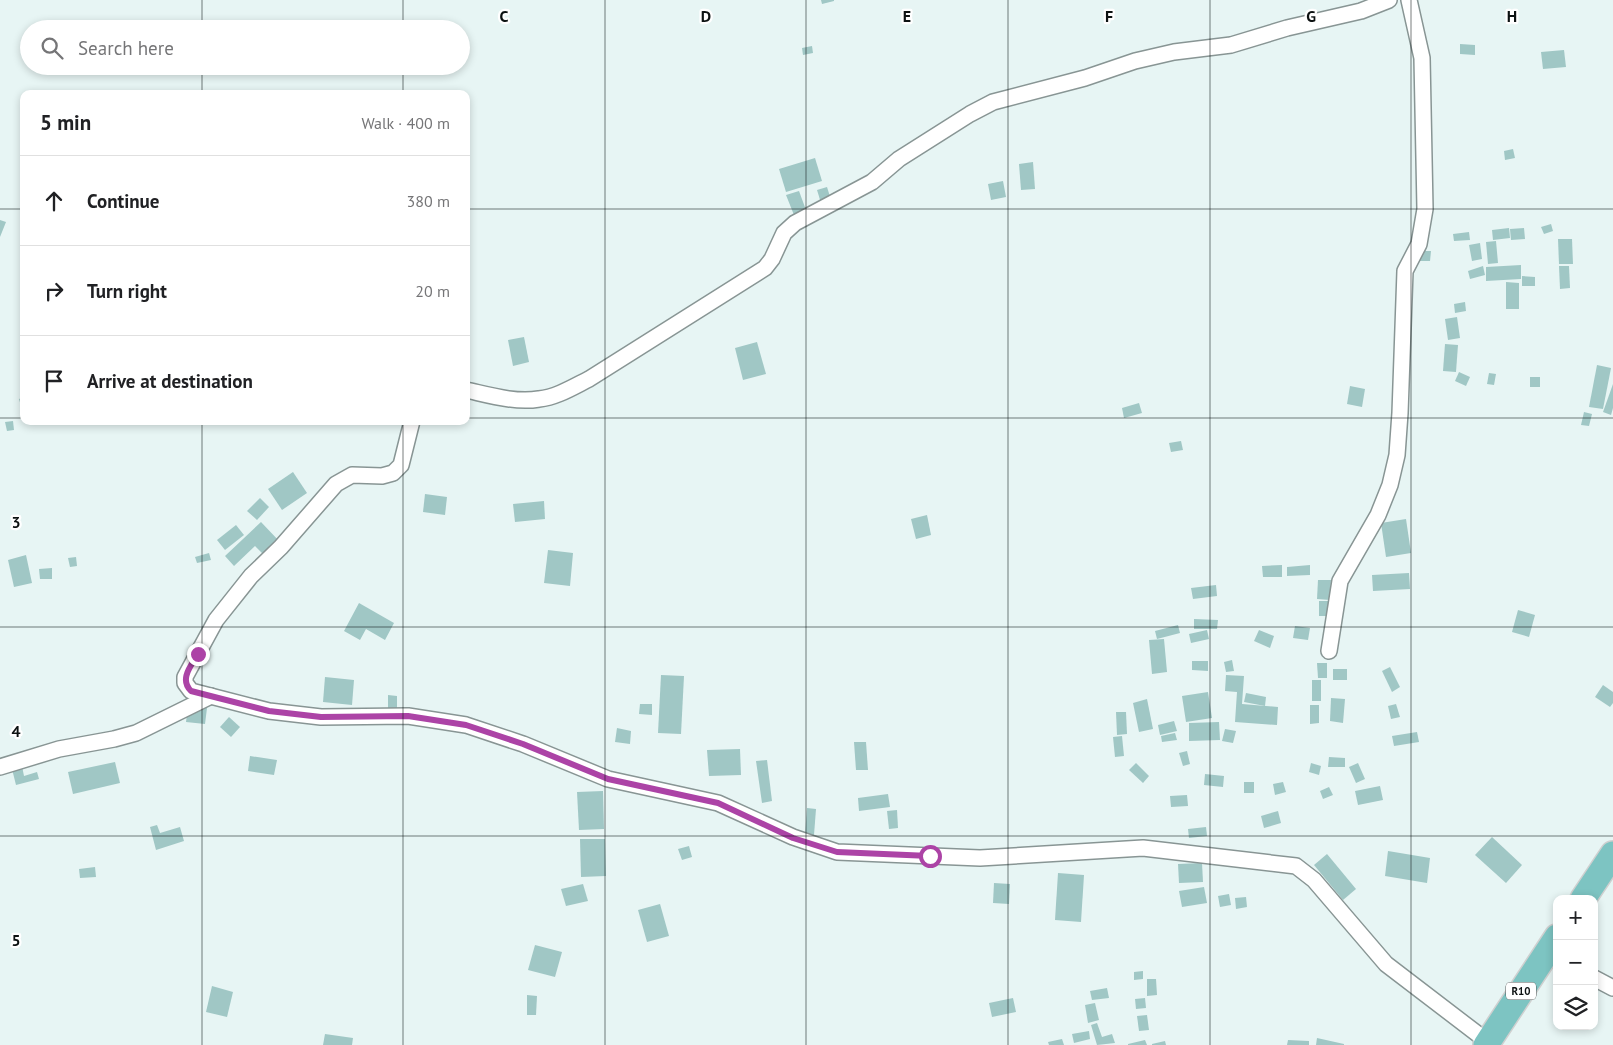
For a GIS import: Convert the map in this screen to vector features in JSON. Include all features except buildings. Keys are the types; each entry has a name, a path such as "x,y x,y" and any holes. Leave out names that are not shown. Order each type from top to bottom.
{"main road":[{"path":"1586,895 1613,854"},
{"name":"R10","path":"1487,1043 1553,949"}],"street":[{"path":"470,391 508,399 539,400 560,394 589,379 765,268 772,259 778,242 795,223 872,182 899,159 970,114 993,102 1085,78 1135,61 1174,52 1231,45 1287,28 1361,11 1389,0"},
{"path":"1329,651 1340,581 1378,515 1390,485 1397,455 1405,271 1419,244 1425,209 1422,58 1409,0"},
{"path":"411,425 401,466 393,473 382,476 352,475 336,484 281,547 251,576 216,620 185,677 185,683 191,691 278,712 321,717 408,716 466,725 523,744 608,779 718,803 793,838 837,852 980,858 1143,848 1296,866 1314,880 1386,964 1487,1043"},
{"path":"0,767 59,748 136,734 211,696"},
{"path":"1598,980 1613,988"}],"route":[{"path":"198,654 185,677 185,683 191,691 269,711 321,717 408,716 466,725 523,744 608,779 718,803 793,838 837,852 930,856"}]}
